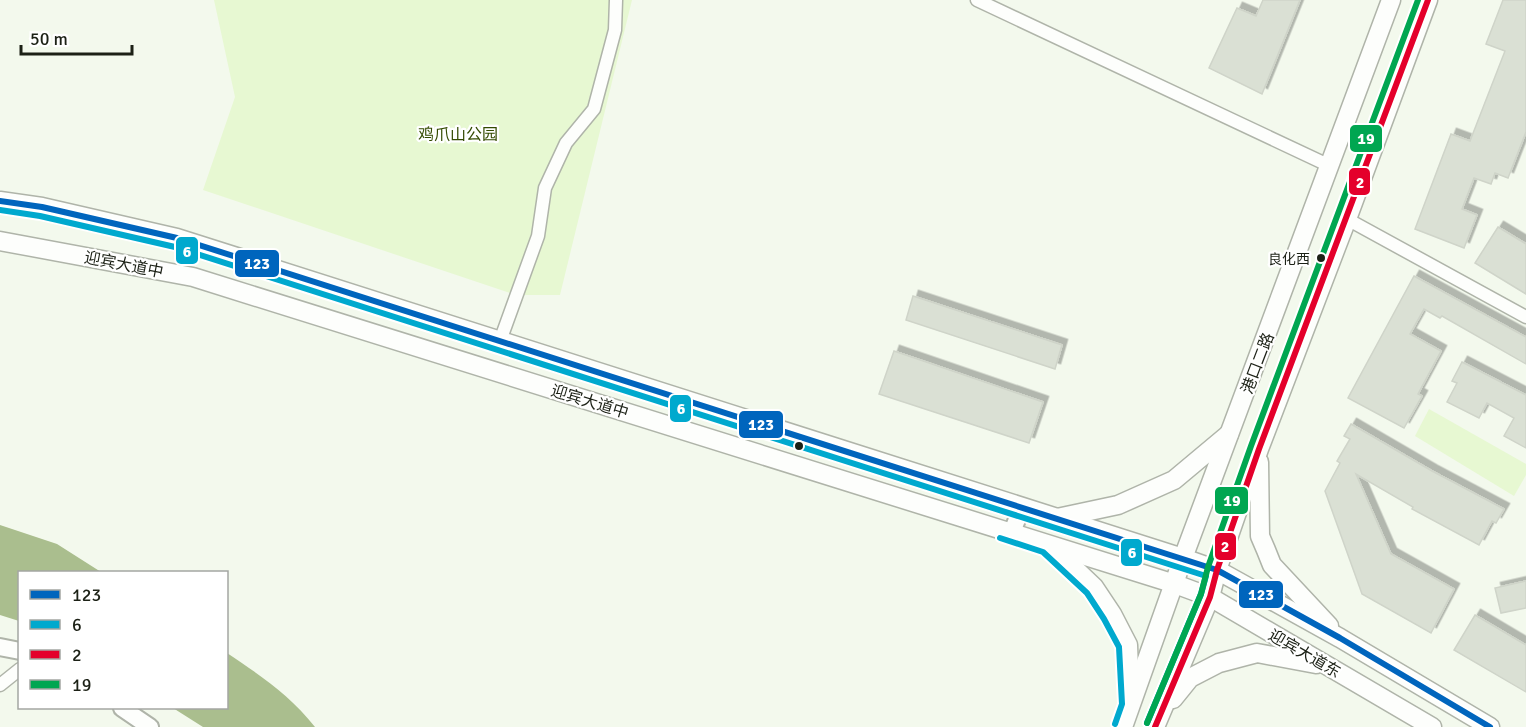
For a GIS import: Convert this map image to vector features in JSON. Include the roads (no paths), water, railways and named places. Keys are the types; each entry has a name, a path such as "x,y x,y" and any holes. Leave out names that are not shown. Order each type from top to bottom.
{"main road":[{"name":"港口二路","path":"1123,727 1183,558 1391,0"},
{"name":"港口二路","path":"1158,720 1210,597 1217,570 1259,449 1428,0"},
{"name":"迎宾大道中","path":"0,201 42,207 177,238 1183,558"},
{"name":"迎宾大道中","path":"0,241 193,277 1174,584"},
{"path":"1258,361 1288,373"},
{"path":"1057,518 1118,505 1174,480 1230,433"},
{"path":"1259,449 1260,536 1272,565 1340,638"},
{"path":"1048,544 1094,587 1112,614 1128,645 1131,705"},
{"name":"迎宾大道东","path":"1183,558 1217,570 1340,638 1490,727"},
{"name":"迎宾大道东","path":"1174,584 1210,597 1432,727"},
{"path":"1158,720 1190,678 1220,663 1257,653 1328,666"}],"street":[{"path":"500,341 538,236 545,188 566,143 594,109 615,30 616,0"},
{"path":"977,0 1330,166"},
{"path":"1347,219 1526,317"},
{"path":"1012,532 1022,507"},
{"path":"0,647 18,651"},
{"path":"0,685 18,671"},
{"path":"123,709 150,727"}],"place":[{"name":"良化西","path":"1321,258"}],"park label":[{"name":"鸡爪山公园","path":"458,134"}]}
